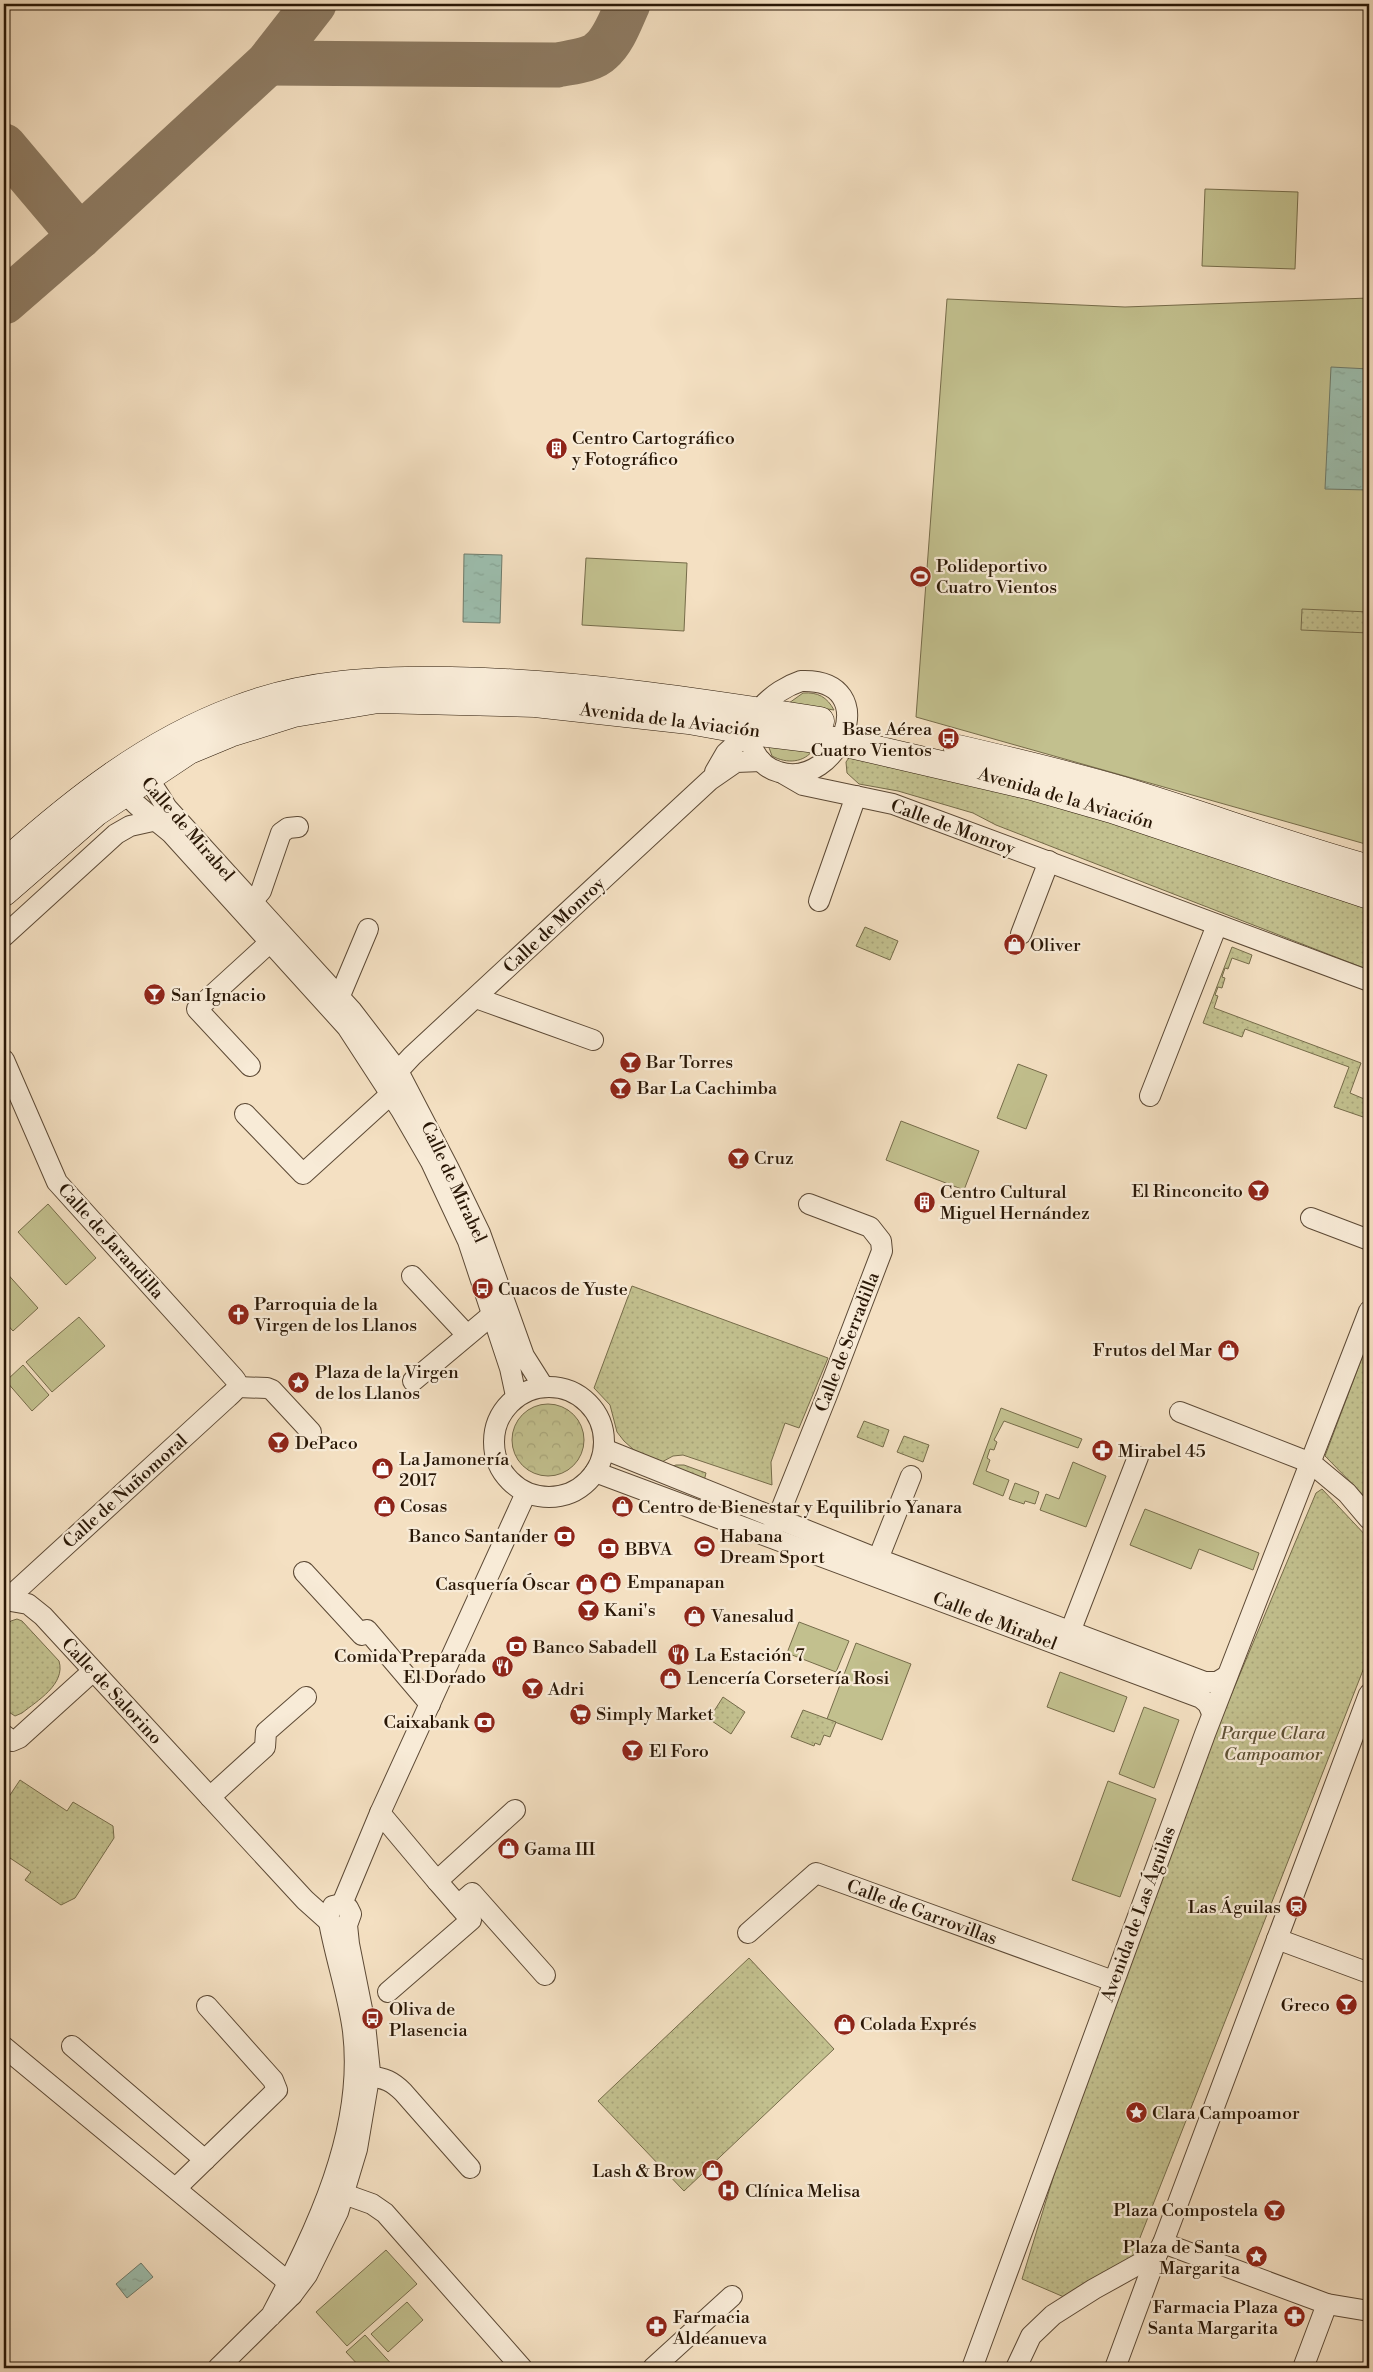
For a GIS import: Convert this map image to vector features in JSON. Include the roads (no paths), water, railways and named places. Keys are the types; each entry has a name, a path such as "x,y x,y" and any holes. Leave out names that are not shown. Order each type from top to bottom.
{"main road":[{"name":"Avenida de la Aviación","path":"4,864 83,796 127,788 178,736 235,710 289,694 328,686 395,681 511,682 608,691 754,721 1032,786 1112,809 1369,895"},
{"name":"Avenida de la Aviación","path":"4,892 80,825 127,788 190,750 230,733 294,713 378,699 535,704 711,724 754,721"},
{"name":"Avenida de la Aviación","path":"839,741 1039,768 1124,792 1318,855 1369,869"}],"street":[{"name":"Calle de Monroy","path":"710,780 726,752 754,721 766,702 792,684 814,681 825,684 844,698 848,712 839,741 824,768 823,775 825,781 849,795"},
{"path":"754,721 751,744 761,761"},
{"path":"711,724 723,735 726,741 726,752"},
{"path":"784,774 807,770 839,741"},
{"name":"Calle de Monroy","path":"398,1071 710,780 736,762 761,761 774,770 804,785 893,804 1369,981"},
{"path":"116,834 127,788"},
{"name":"Calle de Mirabel","path":"127,788 156,820 247,908 275,938 339,998 382,1048 398,1071 460,1191 481,1236 524,1356 543,1386"},
{"name":"Calle de Mirabel","path":"127,788 167,808 247,908"},
{"path":"819,901 849,795"},
{"path":"4,936 116,834 130,826 156,820"},
{"path":"247,908 261,891 281,833 288,828 298,827"},
{"path":"1021,934 1050,862"},
{"path":"1150,1096 1217,925"},
{"path":"339,998 368,929"},
{"path":"250,1066 197,1009 275,938"},
{"name":"Calle de Mirabel","path":"275,938 347,1027 391,1094 431,1162 468,1241 510,1368 516,1396"},
{"path":"476,998 593,1040"},
{"name":"Calle de Jarandilla","path":"4,1060 57,1182 235,1382"},
{"path":"245,1114 303,1174 391,1094 398,1071"},
{"name":"Calle de Serradilla","path":"774,1528 828,1395 882,1251 881,1242 870,1227 809,1204"},
{"path":"1311,1218 1369,1240"},
{"path":"412,1276 467,1335"},
{"path":"413,1381 493,1314 503,1296"},
{"name":"Avenida de Las Águilas","path":"972,2368 1212,1713 1369,1310"},
{"path":"235,1382 272,1390 311,1432"},
{"name":"Calle de Nuñomoral","path":"4,1601 235,1382"},
{"path":"543,1386 567,1389 583,1398 599,1417 604,1432 604,1449 601,1462 595,1472 587,1482 572,1492 552,1498 526,1493 512,1484 499,1468 493,1446 497,1422 516,1396 543,1386"},
{"path":"1180,1412 1311,1463 1347,1493 1369,1519"},
{"name":"Calle de Mirabel","path":"604,1449 774,1528 1200,1698 1208,1704 1212,1713"},
{"name":"Calle de Mirabel","path":"1070,1632 1138,1457"},
{"name":"Calle de Mirabel","path":"595,1472 878,1559 1206,1682 1216,1682 1227,1676"},
{"path":"878,1559 911,1476"},
{"path":"290,2289 308,2276 346,2195 357,2149 370,2077 365,2024 349,1944 339,1924 328,1916 330,1909 342,1904 380,1813 526,1493"},
{"path":"304,1572 362,1635 367,1630 430,1704"},
{"name":"Calle de Salorino","path":"4,1601 20,1602 36,1609 305,1900 339,1924"},
{"path":"4,1735 12,1741 19,1738 93,1671"},
{"path":"1115,2368 1369,1694"},
{"path":"210,1797 265,1747 266,1732 306,1697"},
{"path":"437,1881 515,1810"},
{"path":"380,1813 471,1920 388,1992"},
{"name":"Calle de Garrovillas","path":"748,1933 816,1873 1113,1981"},
{"path":"458,1905 472,1893 545,1975"},
{"path":"218,2368 271,2316 290,2289 344,2143 352,2111 354,2048 339,1924"},
{"path":"1276,1939 1369,1973"},
{"path":"176,2188 275,2094 277,2088 273,2080 207,2006"},
{"path":"72,2046 205,2160"},
{"path":"4,2047 176,2188 290,2289"},
{"path":"370,2077 382,2078 394,2084 403,2092 470,2168"},
{"path":"344,2143 342,2167 337,2187 346,2195 372,2204 385,2213 522,2368"},
{"path":"1016,2368 1031,2336 1053,2315 1160,2248 1327,2304 1369,2311"},
{"path":"653,2368 732,2296"},
{"path":"1303,2368 1327,2304"}],"water":[{"path":"1331,367 1369,369 1369,490 1325,489"},
{"path":"464,554 502,555 500,623 463,622"},
{"path":"141,2263 153,2277 127,2298 116,2284"}],"place":[{"name":"Centro Cartográfico y Fotográfico","path":"556,448"},
{"name":"Polideportivo Cuatro Vientos","path":"920,576"},
{"name":"Base Aérea Cuatro Vientos","path":"948,739"},
{"name":"Oliver","path":"1014,945"},
{"name":"San Ignacio","path":"155,995"},
{"name":"Bar Torres","path":"630,1062"},
{"name":"Bar La Cachimba","path":"621,1088"},
{"name":"Cruz","path":"738,1158"},
{"name":"El Rinconcito","path":"1259,1191"},
{"name":"Centro Cultural Miguel Hernández","path":"924,1202"},
{"name":"Cuacos de Yuste","path":"482,1289"},
{"name":"Parroquia de la Virgen de los Llanos","path":"238,1314"},
{"name":"Frutos del Mar","path":"1228,1350"},
{"name":"Plaza de la Virgen de los Llanos","path":"299,1382"},
{"name":"DePaco","path":"279,1443"},
{"name":"Mirabel 45","path":"1102,1451"},
{"name":"La Jamonería 2017","path":"383,1469"},
{"name":"Cosas","path":"384,1506"},
{"name":"Centro de Bienestar y Equilibrio Yanara","path":"622,1507"},
{"name":"Banco Santander","path":"564,1536"},
{"name":"Habana Dream Sport","path":"704,1546"},
{"name":"BBVA","path":"609,1549"},
{"name":"Empanapan","path":"611,1582"},
{"name":"Casquería Óscar","path":"586,1584"},
{"name":"Kani's","path":"588,1610"},
{"name":"Vanesalud","path":"695,1616"},
{"name":"Banco Sabadell","path":"517,1647"},
{"name":"La Estación 7","path":"679,1655"},
{"name":"Comida Preparada El Dorado","path":"502,1666"},
{"name":"Lencería Corsetería Rosi","path":"671,1678"},
{"name":"Adri","path":"532,1689"},
{"name":"Simply Market","path":"580,1714"},
{"name":"Caixabank","path":"485,1722"},
{"name":"El Foro","path":"633,1751"},
{"name":"Gama III","path":"508,1849"},
{"name":"Las Águilas","path":"1297,1907"},
{"name":"Greco","path":"1346,2005"},
{"name":"Oliva de Plasencia","path":"373,2019"},
{"name":"Colada Exprés","path":"844,2024"},
{"name":"Clara Campoamor","path":"1136,2113"},
{"name":"Lash & Brow","path":"712,2171"},
{"name":"Clínica Melisa","path":"729,2191"},
{"name":"Plaza Compostela","path":"1274,2210"},
{"name":"Plaza de Santa Margarita","path":"1256,2257"},
{"name":"Farmacia Plaza Santa Margarita","path":"1294,2317"},
{"name":"Farmacia Aldeanueva","path":"657,2327"}],"park label":[{"name":"Parque Clara Campoamor","path":"1273,1744"}]}
